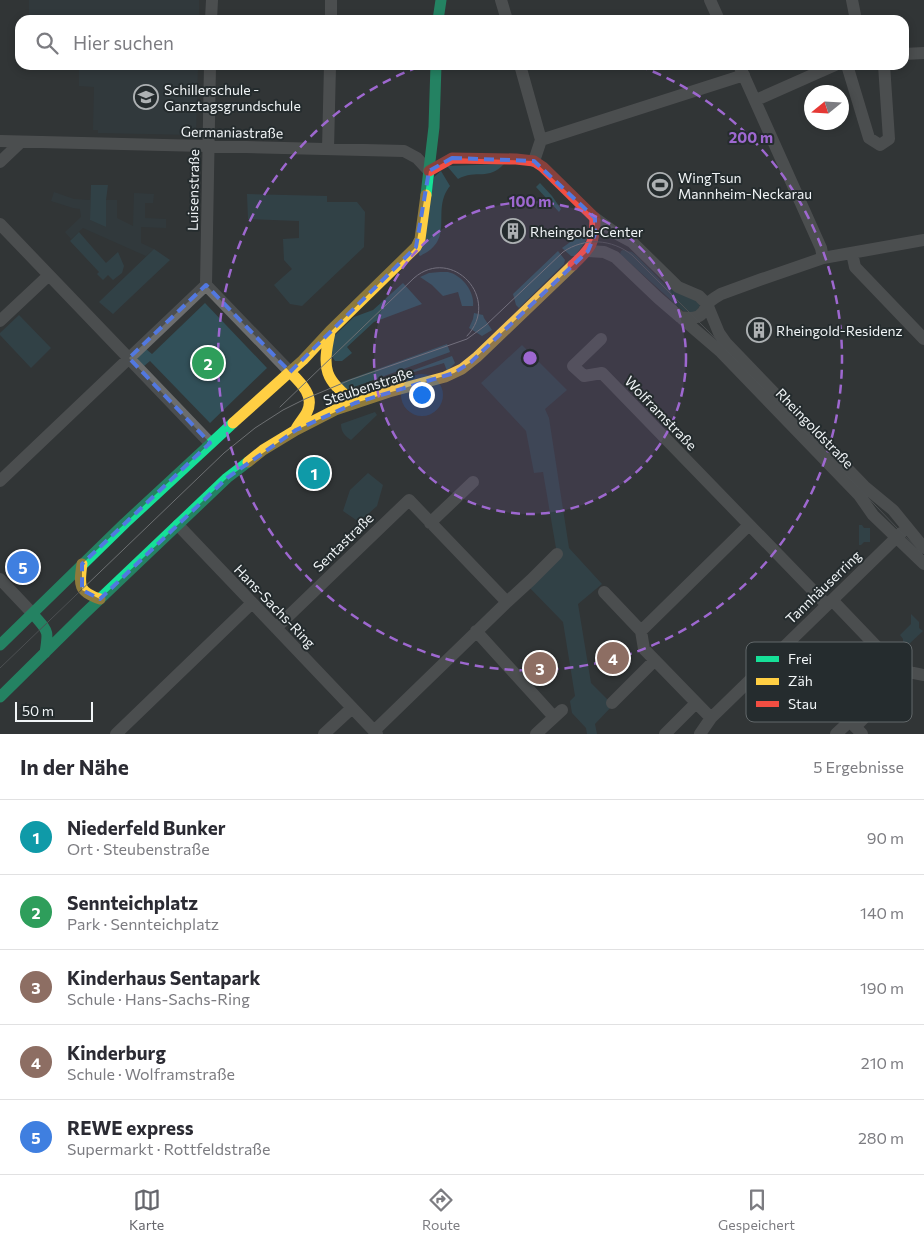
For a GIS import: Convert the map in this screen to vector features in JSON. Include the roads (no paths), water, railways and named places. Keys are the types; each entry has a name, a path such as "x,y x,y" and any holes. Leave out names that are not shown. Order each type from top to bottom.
{"street":[{"path":"212,0 212,15"},
{"path":"330,15 331,0"},
{"path":"439,15 441,0"},
{"path":"501,0 506,15"},
{"path":"710,0 717,15"},
{"path":"852,0 855,15"},
{"path":"909,54 924,53"},
{"name":"Luisenstraße","path":"206,285 210,70"},
{"path":"328,149 330,70"},
{"path":"0,646 82,564 210,443 290,372 416,247 421,235 429,171 433,134 436,70"},
{"path":"521,70 541,140 534,161"},
{"path":"541,140 742,70 821,248 823,258"},
{"path":"756,100 824,70"},
{"path":"849,70 869,138 880,145 889,139 884,70"},
{"path":"433,134 442,151 452,158"},
{"name":"Germaniastraße","path":"0,141 404,151 417,158 429,171"},
{"path":"0,162 21,142"},
{"path":"429,171 452,158 534,161 543,167 595,218 639,248 678,287 699,296 707,304"},
{"name":"Steubenstraße","path":"0,697 227,478 263,450 335,410 445,377 462,369 477,357 588,251 595,234 595,218"},
{"path":"0,224 210,443"},
{"path":"680,317 700,317 707,304 715,297 737,287 823,258 924,240"},
{"path":"615,257 621,247 639,248"},
{"name":"Rheingoldstraße","path":"588,251 604,252 615,257 703,336 735,366 858,495 873,514 924,564"},
{"path":"852,253 855,267 924,340"},
{"path":"0,321 49,275"},
{"path":"0,481 206,285 304,386 310,399 307,412 296,430"},
{"name":"Rheingoldstraße","path":"707,304 719,333 726,344 864,486 892,510 924,548"},
{"path":"330,331 325,354 326,368 334,386 355,403"},
{"name":"Wolframstraße","path":"601,339 573,366 584,376 602,373 749,525 871,642"},
{"path":"430,523 472,482"},
{"name":"Sentastraße","path":"276,628 409,500 507,602"},
{"name":"Hans-Sachs-Ring","path":"178,525 376,733"},
{"path":"641,631 749,525"},
{"name":"Tannhäuserring","path":"788,642 906,527"},
{"path":"376,733 476,631 557,554"},
{"path":"82,564 80,584 82,590 92,597 100,599"},
{"path":"0,579 47,630 48,637 45,653"},
{"path":"604,592 641,631 644,649 711,718"},
{"path":"116,734 252,603"},
{"path":"476,631 558,714 536,734"},
{"path":"612,702 655,660"},
{"name":"Tannhäuserring","path":"700,734 711,718 746,684"},
{"path":"664,734 696,703"},
{"path":"324,734 352,708"},
{"path":"836,734 855,727"}],"tram line":[{"path":"0,668 224,453 255,428 283,410 350,380 467,339 486,325 563,252 571,247 589,242 607,243 632,255 708,331 924,556"},
{"path":"280,407 414,278 429,270 443,268 457,272 468,281 476,293 479,307 476,322 467,336"}],"place":[{"name":"Schillerschule - Ganztagsgrundschule","path":"146,97"},
{"name":"WingTsun Mannheim-Neckarau","path":"660,185"},
{"name":"Rheingold-Center","path":"513,231"},
{"name":"Rheingold-Residenz","path":"759,330"},
{"name":"Sennteichplatz","path":"208,363"},
{"name":"Niederfeld Bunker","path":"314,473"},
{"name":"REWE express","path":"23,567"},
{"name":"Kinderburg","path":"613,658"},
{"name":"Kinderhaus Sentapark","path":"540,668"}]}
